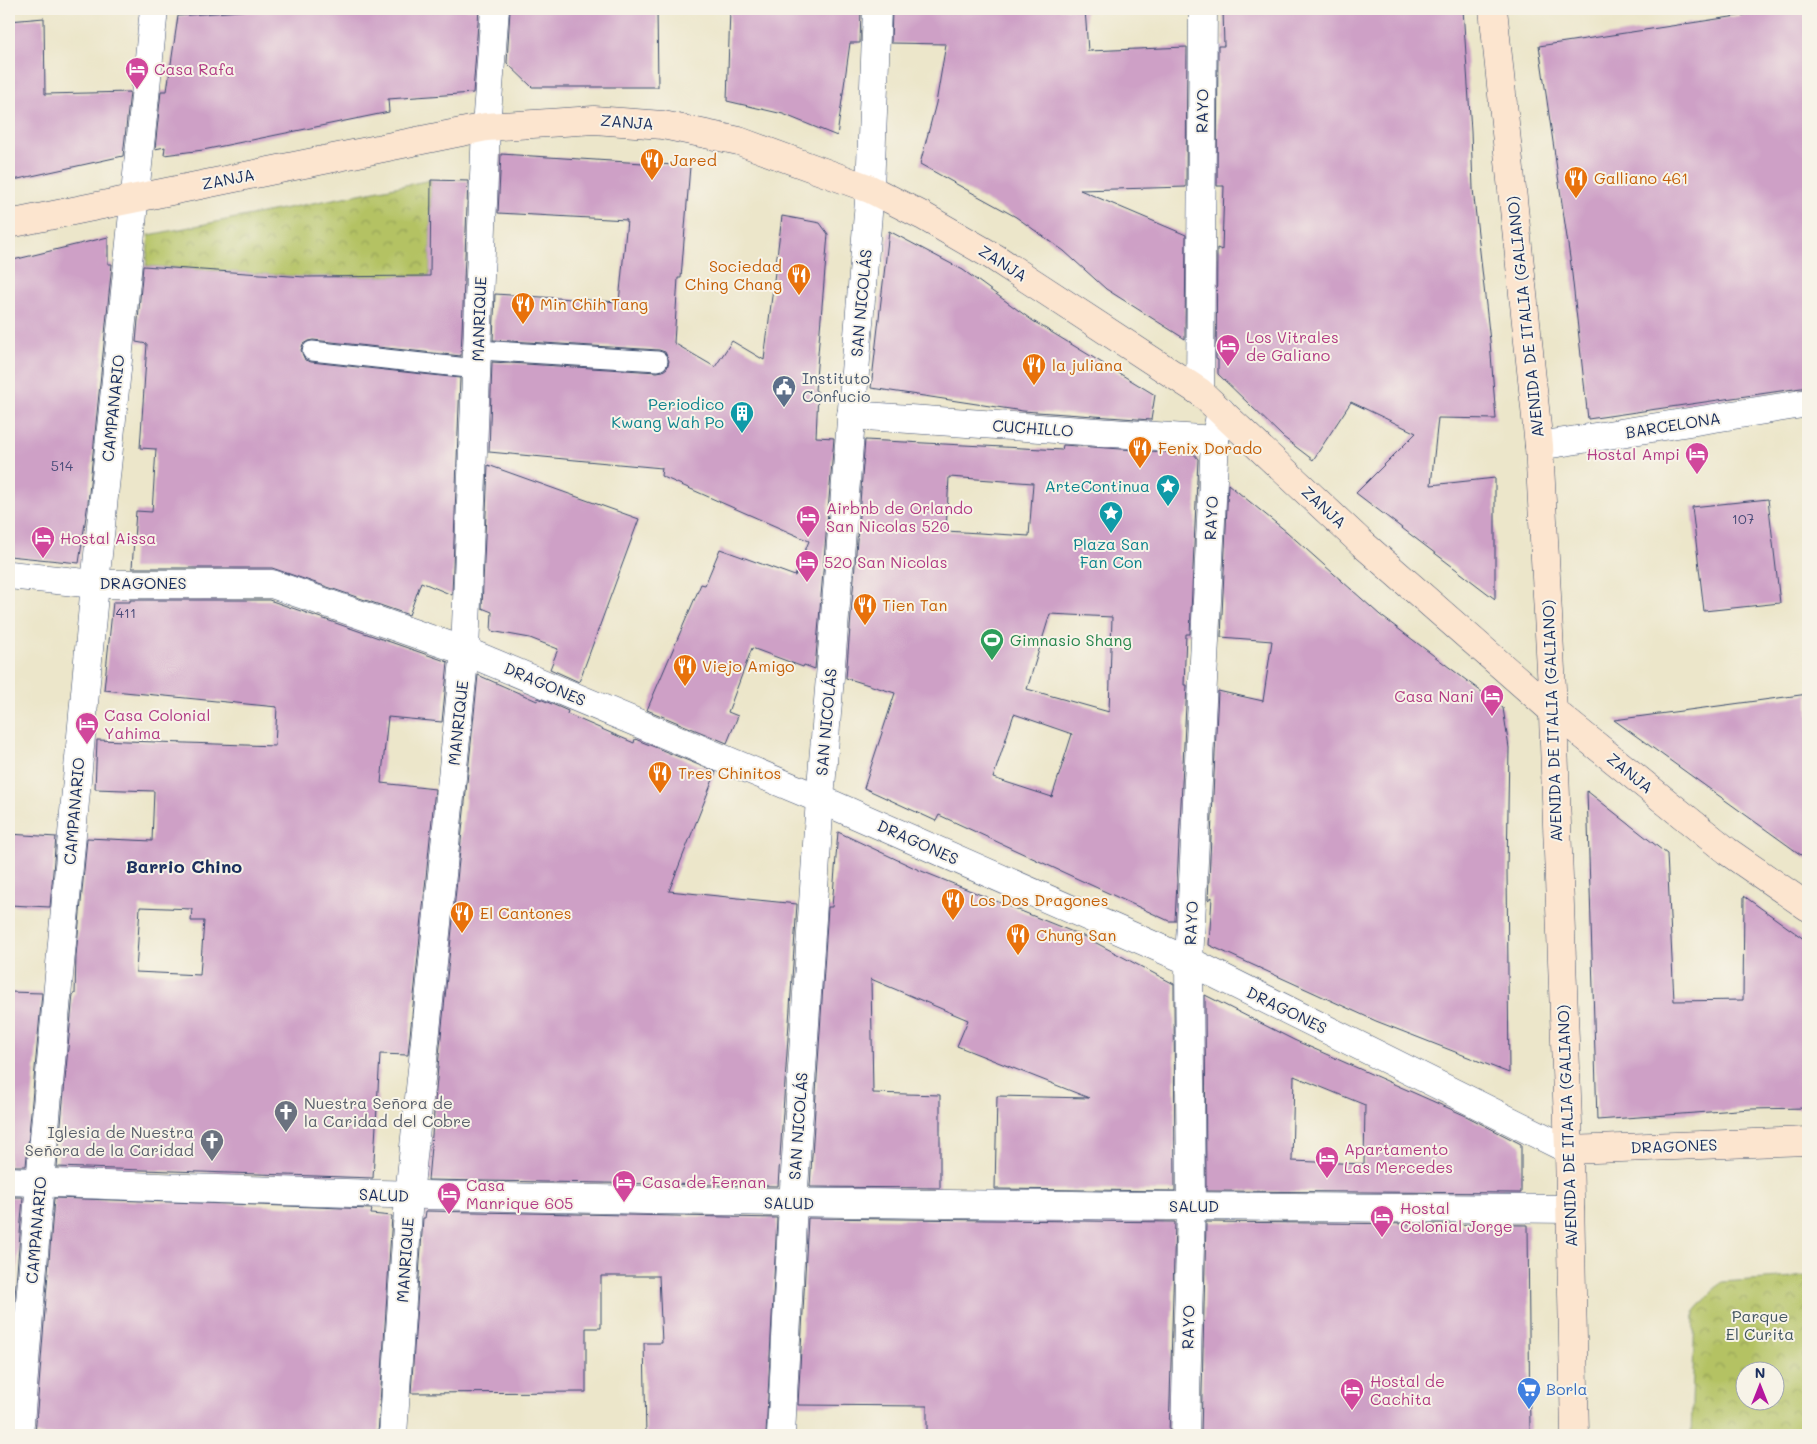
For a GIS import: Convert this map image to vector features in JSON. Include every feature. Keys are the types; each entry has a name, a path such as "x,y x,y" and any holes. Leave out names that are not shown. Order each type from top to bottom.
{"main road":[{"name":"AVENIDA DE ITALIA (GALIANO)","path":"1493,9 1539,446 1552,710 1569,1150 1575,1435"},
{"name":"ZANJA","path":"9,224 486,127 594,120 663,125 738,140 870,189 923,216 994,257 1200,392 1365,546 1552,710 1728,851 1808,907"},
{"name":"DRAGONES","path":"1569,1150 1808,1140"}],"street":[{"name":"CAMPANARIO","path":"19,1435 40,1182 95,584 154,9"},
{"name":"MANRIQUE","path":"393,1435 409,1196 465,651 486,127 496,9"},
{"name":"SAN NICOLÁS","path":"781,1435 793,1203 820,799 870,189 877,9"},
{"name":"RAYO","path":"1200,392 1203,9"},
{"name":"BARCELONA","path":"1539,446 1808,403"},
{"name":"RAYO","path":"1185,1435 1191,1206 1189,961 1214,440 1221,411"},
{"name":"CUCHILLO","path":"852,415 1214,440"},
{"name":"DRAGONES","path":"9,575 95,584 272,584 465,651 820,799 1189,961 1569,1150"},
{"name":"SALUD","path":"9,1181 409,1196 793,1203 1570,1209"}],"lane":[{"path":"312,351 477,359 658,361"}],"green space":[{"path":"431,180 430,276 305,277 146,266 149,235"},
{"name":"Parque El Curita","path":"1808,1276 1808,1435 1691,1435 1695,1311 1721,1282"}],"building":[{"path":"264,9 479,9 473,93 388,99 389,112 203,150 164,155 165,147 155,149 161,91 167,91 178,16"},
{"path":"510,9 657,9 658,87 532,87 507,63"},
{"path":"730,9 861,9 860,43 850,43 837,136 783,114 727,101"},
{"path":"892,9 1085,9 1088,51 1187,47 1186,187 1080,190 1186,235 1185,339 1106,289 1064,251 1016,217 920,164 936,103 946,44 891,43"},
{"path":"1223,9 1463,9 1473,189 1490,341 1496,419 1438,418 1431,485 1495,478 1495,599 1356,493 1416,433 1351,402 1313,460 1283,437 1218,374 1218,360 1216,359 1217,248 1222,250 1224,186 1217,186 1218,46 1224,46"},
{"path":"1761,9 1808,9 1808,387 1588,419 1571,265 1539,46 1757,13"},
{"path":"44,18 45,94 130,92 123,156 9,181 9,21"},
{"path":"501,154 690,166 681,278 678,278 674,343 715,367 732,341 764,360 782,216 820,223 828,234 815,390 818,392 816,437 834,438 815,669 804,665 803,667 752,648 728,712 738,716 727,743 647,710 701,584 705,585 720,549 795,576 809,541 661,476 662,468 489,452 492,362 657,372 667,368 669,361 665,352 659,350 493,340 495,294 619,302 627,220 498,213"},
{"path":"431,180 468,181 461,356 313,340 303,344 301,350 305,360 311,362 460,378 452,595 421,582 409,615 272,568 132,568 136,511 152,512 156,449 140,448 147,344 136,342 143,266 305,277 430,276"},
{"path":"889,231 963,270 1033,321 1155,395 1151,420 1023,411 871,388"},
{"path":"108,237 108,264 112,264 88,503 79,563 9,556 9,261"},
{"path":"865,440 1062,450 1063,445 1194,454 1198,459 1190,634 1186,634 1184,685 1187,685 1175,921 1169,921 939,815 936,821 864,788 895,693 846,678","holes":["949,477 1033,483 1029,536 946,531","1050,614 1112,617 1109,712 1027,689","1014,714 1072,734 1052,797 993,778"]},
{"path":"488,465 639,519 579,682 550,669 558,649 530,638 491,631 492,612 482,608"},
{"path":"1228,484 1287,532 1380,615 1503,708 1509,748 1507,870 1509,1073 1376,1021 1209,945 1212,897 1208,900 1218,691 1263,701 1272,641 1221,637"},
{"path":"1768,499 1780,603 1704,611 1692,507"},
{"path":"130,600 269,600 448,662 442,722 388,717 381,783 435,789 408,1055 380,1054 373,1178 57,1167 73,994 75,994 76,956 87,838 152,841 154,791 95,789 97,740 275,746 277,707 104,690 113,602 130,602","holes":["140,907 192,909 191,921 204,921 200,975 136,972"]},
{"path":"478,675 537,701 538,698 568,711 567,714 634,743 635,739 716,772 669,891 797,904 778,1186 428,1180"},
{"path":"1808,694 1808,860 1614,720"},
{"path":"1587,791 1667,854 1674,1001 1743,1000 1744,896 1808,942 1808,1108 1751,1109 1597,1120"},
{"path":"838,832 919,870 1083,936 1174,984 1175,1191 995,1189 997,1096 1089,1098 957,1046 968,1020 871,979 873,1093 940,1095 940,1188 810,1187 828,907 832,907"},
{"path":"9,834 56,837 50,907 9,905"},
{"path":"9,992 42,993 26,1166 9,1166"},
{"path":"1205,995 1294,1040 1464,1115 1521,1144 1521,1193 1206,1191","holes":["1294,1076 1365,1105 1364,1164 1292,1161"]},
{"path":"9,1197 23,1197 9,1370"},
{"path":"54,1198 372,1209 371,1214 392,1216 378,1435 35,1435"},
{"path":"426,1211 777,1218 766,1435 646,1435 644,1343 662,1343 659,1276 601,1276 601,1328 586,1328 586,1392 411,1393 423,1218 425,1218"},
{"path":"808,1218 1175,1222 1169,1435 927,1435 927,1406 798,1405"},
{"path":"1206,1222 1528,1225 1530,1435 1201,1435"}],"place":[{"name":"Casa Rafa","path":"137,90"},
{"name":"Jared","path":"652,181"},
{"name":"Galliano 461","path":"1576,199"},
{"name":"Sociedad Ching Chang","path":"799,296"},
{"name":"Min Chih Tang","path":"523,325"},
{"name":"Los Vitrales de Galiano","path":"1228,367"},
{"name":"la juliana","path":"1034,386"},
{"name":"Instituto Confucio","path":"784,408"},
{"name":"Periodico Kwang Wah Po","path":"742,434"},
{"name":"Fenix Dorado","path":"1140,469"},
{"name":"Hostal Ampi","path":"1697,475"},
{"name":"ArteContinua","path":"1168,507"},
{"name":"Plaza San Fan Con","path":"1111,534"},
{"name":"Airbnb de Orlando San Nicolas 520","path":"808,538"},
{"name":"Hostal Aissa","path":"43,559"},
{"name":"520 San Nicolas","path":"807,583"},
{"name":"Tien Tan","path":"865,626"},
{"name":"Gimnasio Shang","path":"992,661"},
{"name":"Viejo Amigo","path":"685,687"},
{"name":"Casa Nani","path":"1492,717"},
{"name":"Casa Colonial Yahima","path":"87,745"},
{"name":"Tres Chinitos","path":"660,794"},
{"name":"Los Dos Dragones","path":"953,921"},
{"name":"El Cantones","path":"462,934"},
{"name":"Chung San","path":"1018,956"},
{"name":"Nuestra Señora de la Caridad del Cobre","path":"286,1133"},
{"name":"Iglesia de Nuestra Señora de la Caridad","path":"212,1162"},
{"name":"Apartamento Las Mercedes","path":"1327,1179"},
{"name":"Casa de Fernan","path":"624,1203"},
{"name":"Casa Manrique 605","path":"449,1215"},
{"name":"Hostal Colonial Jorge","path":"1382,1238"},
{"name":"Borla","path":"1529,1410"},
{"name":"Hostal de Cachita","path":"1352,1411"}],"district":[{"name":"Barrio Chino","path":"184,867"}]}
